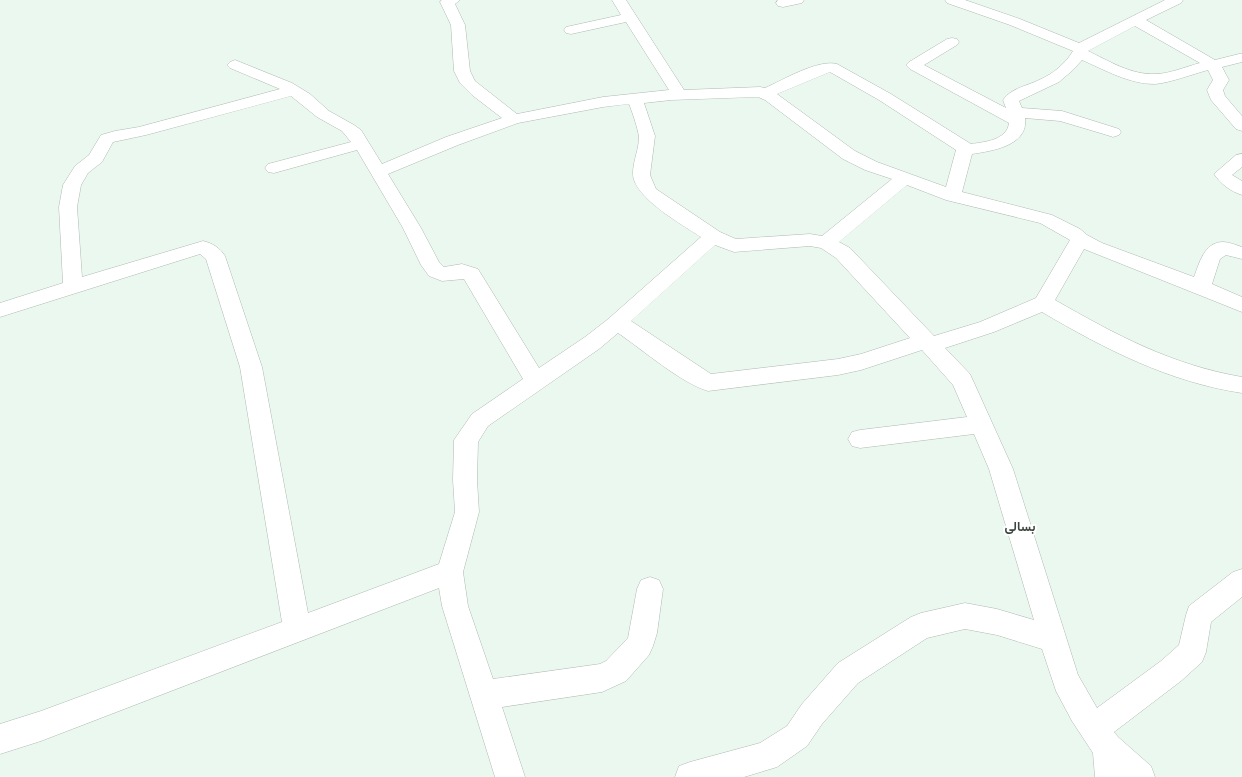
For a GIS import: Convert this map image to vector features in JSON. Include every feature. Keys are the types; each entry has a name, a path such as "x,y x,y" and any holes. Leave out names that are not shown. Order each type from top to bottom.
{"street":[{"path":"453,0 447,2 458,25 462,71 468,83 514,119"},
{"path":"619,0 680,95"},
{"path":"783,3 798,0"},
{"path":"952,0 1007,19 1081,51 1122,72 1150,80 1216,70 1239,58"},
{"path":"952,196 964,150 1001,143 1010,137 1016,129 1016,117 1011,100 1016,95 1048,82 1077,59 1083,47 1176,0"},
{"path":"571,30 630,17"},
{"path":"1137,20 1216,70 1234,74"},
{"path":"952,42 914,65 1016,117 1047,114 1062,116 1113,132"},
{"path":"235,65 294,90 323,114 356,134 377,172 412,228 431,265 436,271 442,274 462,271 471,274 536,382"},
{"path":"765,94 821,69 832,67 885,97 968,150"},
{"path":"1216,70 1221,80 1215,90 1217,97 1242,126"},
{"path":"73,287 68,207 72,185 81,170 96,158 107,139 115,136 148,130 294,90"},
{"path":"377,172 452,141 514,119 603,102 680,95 760,92 771,97 849,155 903,179 952,196 1046,219 1073,233 1080,239 1095,247 1201,287 1242,305"},
{"path":"634,99 638,107 646,136 642,175 649,192 712,236 734,246 810,240 826,243 843,254 962,380 1001,469 1066,681 1082,711 1101,738 1140,777"},
{"path":"274,168 361,144"},
{"path":"1242,159 1223,174 1227,180 1242,189"},
{"path":"826,243 903,179"},
{"path":"510,777 455,606 450,572 467,512 466,440 480,420 592,343 618,322 712,236"},
{"path":"618,322 684,369 708,383 838,367 987,327 1043,302 1080,239"},
{"path":"0,310 203,247 215,256 251,367 297,629"},
{"path":"1201,287 1211,256 1223,248 1242,253"},
{"path":"1043,302 1079,324 1127,349 1177,369 1228,383 1242,385"},
{"path":"860,439 982,424"},
{"path":"0,739 41,726 450,572"},
{"path":"1101,738 1192,652 1199,614 1242,581"},
{"path":"483,695 602,678 616,671 639,646 650,589"},
{"path":"690,777 766,756 798,736 812,714 848,673 921,626 965,616 998,622 1053,639"},
{"path":"1101,738 1110,777"}],"district":[{"name":"بسالی","path":"1020,526"}]}
